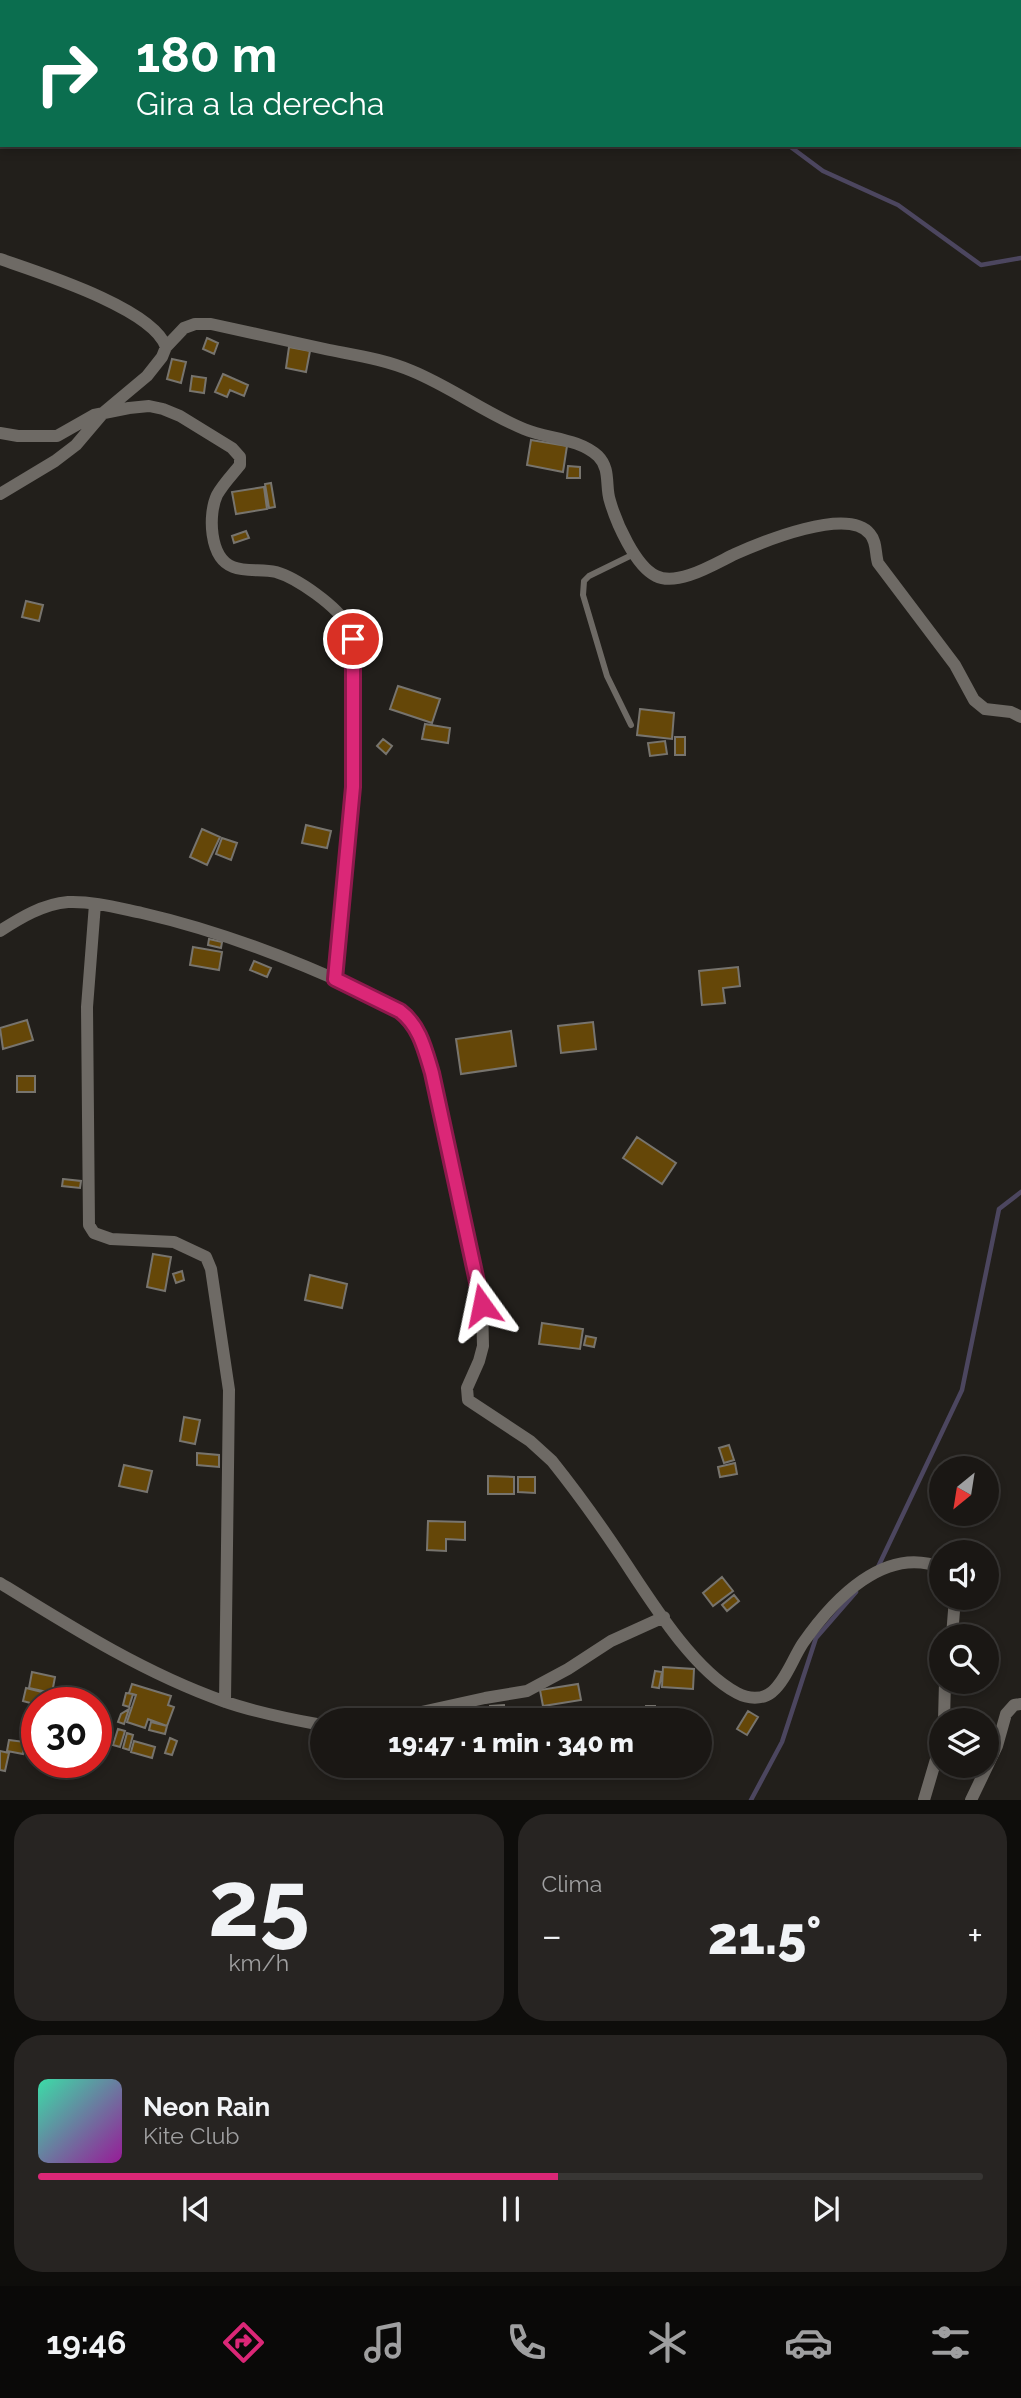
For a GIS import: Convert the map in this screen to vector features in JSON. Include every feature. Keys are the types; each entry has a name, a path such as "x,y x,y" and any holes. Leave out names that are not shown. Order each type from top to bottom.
{"street":[{"path":"0,259 58,278 111,303 152,328 162,337 166,347"},
{"path":"0,495 65,454 104,412 147,376 162,357 166,347 184,328 204,323 367,358 413,372 527,431 579,444 603,461 610,503 634,554 647,570 656,576 669,579 709,568 762,543 807,529 846,523 860,526 873,538 878,563 955,665 974,700 985,709 1011,712 1021,717"},
{"path":"0,433 57,436 94,415 139,406 163,409 180,416 232,448 240,457 240,465 219,492 214,509 212,537 219,556 234,568 276,572 300,584 341,617 351,631 355,657 353,787 335,979"},
{"path":"0,931 37,911 60,903 95,904 181,922 335,979 409,1017 420,1036 432,1073 482,1305 483,1346 467,1388 468,1400 530,1441 552,1461 685,1644 715,1677 736,1692 761,1698 770,1694 803,1643 829,1610 865,1578 887,1567 915,1562 929,1563"},
{"path":"95,904 87,1007 89,1225 94,1233 111,1239 174,1242 206,1257 211,1269 229,1391 225,1702"},
{"path":"0,1583 112,1649 195,1690 225,1702 310,1722"},
{"path":"440,1708 527,1692 611,1641 664,1617"},
{"path":"971,1800 997,1746 1006,1714 1014,1704 1021,1704"},
{"path":"924,1800 930,1778"}],"lane":[{"path":"631,725 607,676 583,595 584,581 589,576 634,554"}],"building":[{"path":"207,338 218,343 214,354 203,349"},
{"path":"289,347 310,351 306,372 286,368"},
{"path":"172,359 186,362 181,383 167,379"},
{"path":"223,374 248,385 244,396 230,390 227,397 215,392"},
{"path":"192,376 206,378 204,393 190,391"},
{"path":"531,440 567,446 563,472 527,465"},
{"path":"568,466 580,467 580,478 567,478"},
{"path":"271,483 275,507 269,508 265,484"},
{"path":"264,487 267,509 236,514 232,492"},
{"path":"246,531 249,538 234,543 232,536"},
{"path":"26,601 43,605 39,621 22,617"},
{"path":"398,686 440,699 432,723 390,709"},
{"path":"640,709 674,713 672,739 637,735"},
{"path":"425,724 450,728 448,743 422,739"},
{"path":"675,737 685,737 685,755 675,755"},
{"path":"383,739 392,746 386,754 377,746"},
{"path":"665,741 667,754 650,756 648,743"},
{"path":"306,825 331,831 327,848 302,843"},
{"path":"202,829 220,837 207,865 190,857"},
{"path":"222,838 237,843 231,860 216,854"},
{"path":"209,939 222,942 221,948 208,945"},
{"path":"193,947 222,952 219,970 190,965"},
{"path":"254,961 271,968 267,977 250,970"},
{"path":"738,967 740,986 723,988 725,1003 702,1005 699,971"},
{"path":"27,1020 33,1040 3,1049 0,1028"},
{"path":"593,1022 596,1049 561,1053 558,1026"},
{"path":"511,1031 516,1066 461,1074 456,1039"},
{"path":"17,1076 35,1076 35,1092 17,1092"},
{"path":"637,1137 676,1163 662,1184 623,1158"},
{"path":"63,1179 81,1181 80,1188 62,1186"},
{"path":"153,1254 171,1257 165,1291 147,1287"},
{"path":"182,1271 184,1280 176,1283 173,1274"},
{"path":"310,1275 347,1284 342,1308 305,1300"},
{"path":"542,1323 583,1329 580,1349 539,1344"},
{"path":"586,1336 596,1338 594,1347 584,1345"},
{"path":"184,1417 200,1420 195,1444 180,1441"},
{"path":"729,1445 734,1460 724,1463 719,1448"},
{"path":"197,1453 219,1455 219,1467 197,1465"},
{"path":"735,1463 737,1474 720,1477 718,1467"},
{"path":"124,1465 152,1471 147,1492 119,1486"},
{"path":"488,1476 514,1477 514,1494 488,1494"},
{"path":"518,1477 535,1477 535,1493 518,1492"},
{"path":"428,1521 465,1522 465,1540 446,1539 446,1551 427,1550"},
{"path":"722,1577 733,1591 713,1606 703,1593"},
{"path":"734,1595 739,1601 727,1611 722,1605"},
{"path":"663,1667 694,1669 693,1689 662,1687"},
{"path":"655,1671 662,1672 659,1688 652,1687"},
{"path":"32,1672 55,1677 53,1687 29,1687"},
{"path":"132,1684 171,1696 168,1705 174,1707 167,1726 148,1719 145,1728 127,1722 136,1695 129,1693"},
{"path":"578,1684 581,1700 543,1706 540,1690"},
{"path":"126,1693 133,1694 129,1707 123,1705"},
{"path":"504,1705 504,1708 490,1708"},
{"path":"129,1709 124,1724 118,1722 121,1714"},
{"path":"748,1711 758,1717 747,1735 737,1729"},
{"path":"151,1722 167,1726 165,1734 149,1730"},
{"path":"118,1729 125,1731 120,1747 113,1745"},
{"path":"127,1733 133,1735 129,1750 123,1748"},
{"path":"170,1738 177,1741 172,1755 165,1753"},
{"path":"9,1740 21,1742 21,1754 7,1751"},
{"path":"134,1741 155,1747 152,1758 131,1752"},
{"path":"0,1751 9,1753 5,1771 0,1770"}],"waterway":[{"path":"791,147 823,171 898,205 981,265 1021,258"},
{"path":"878,1567 962,1390 999,1209 1021,1192"},
{"path":"751,1800 782,1742 816,1638 856,1592"}],"route":[{"path":"353,639 353,787 335,979 400,1011 409,1017 416,1027 432,1073 482,1305"}]}
